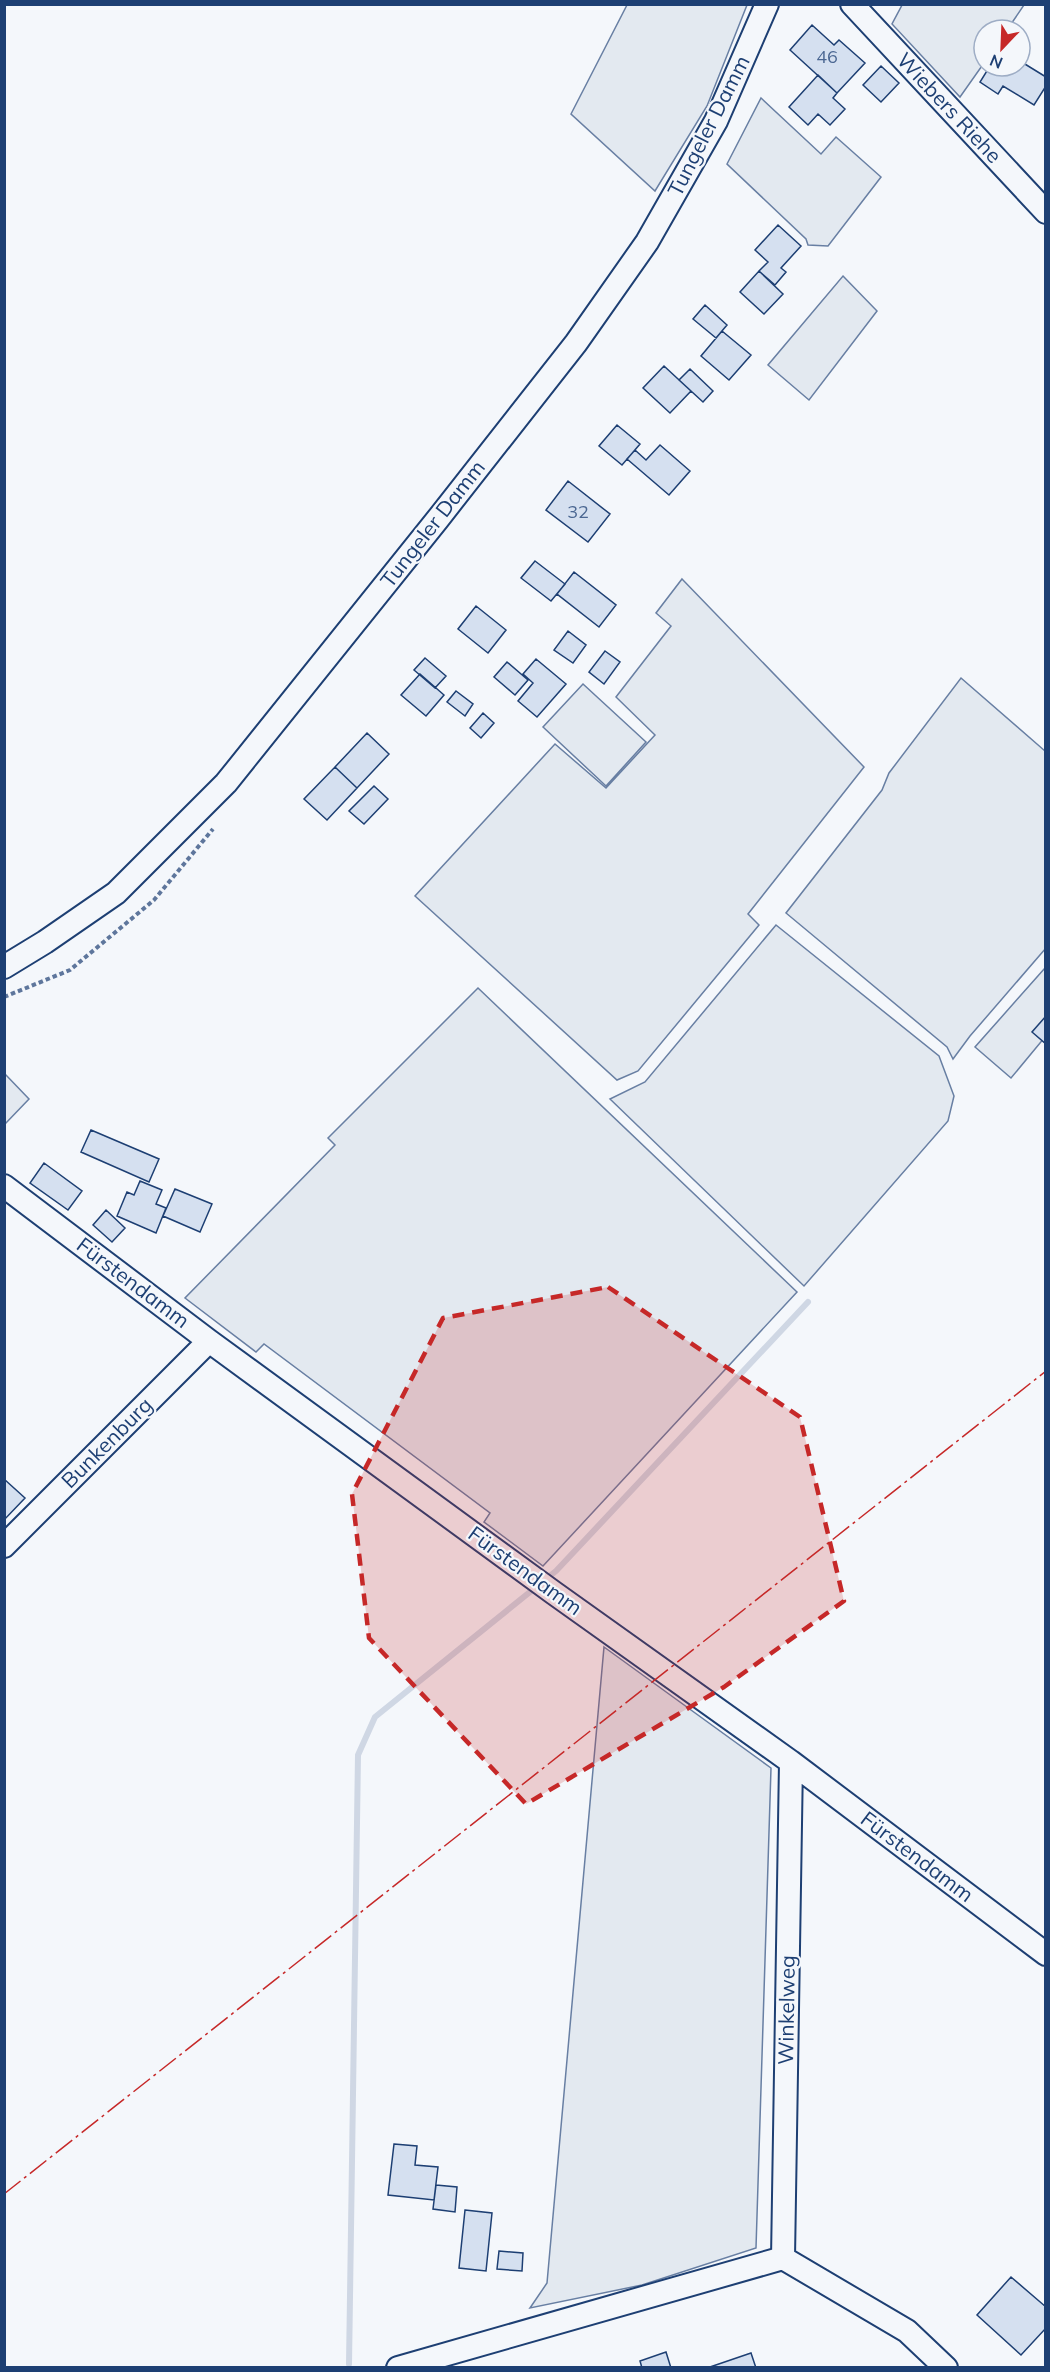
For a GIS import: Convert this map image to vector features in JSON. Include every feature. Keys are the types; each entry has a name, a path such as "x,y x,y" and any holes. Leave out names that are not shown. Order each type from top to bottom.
{"street":[{"name":"Tungeler Damm","path":"4,967 116,893 226,783 437,520 576,343 647,242 716,121 767,4"},
{"name":"Wiebers Riehe","path":"852,4 1046,212"},
{"name":"Fürstendamm","path":"4,1186 209,1341 554,1593 791,1762 1046,1954"},
{"name":"Bunkenburg","path":"4,1546 209,1341"},
{"name":"Winkelweg","path":"783,2258 791,1762"},
{"path":"398,2367 783,2258 907,2331 946,2367"}],"highlighted area":[{"path":"608,1287 800,1417 844,1601 724,1687 526,1804 369,1638 352,1494 443,1318"}],"shaded area":[{"path":"902,4 1024,5 1015,18 972,18 973,78 960,97 892,24"},
{"path":"627,5 747,5 707,106 655,191 571,114"},
{"path":"761,98 821,154 836,137 881,177 828,246 808,245 806,239 727,164"},
{"path":"843,276 877,311 809,400 768,365"},
{"path":"682,579 864,767 748,914 759,925 638,1071 617,1080 415,896 555,744 606,788 655,735 616,697 671,626 656,613"},
{"path":"961,678 1045,751 1046,948 953,1059 947,1047 786,913 882,790 889,773"},
{"path":"583,684 646,742 606,786 543,727"},
{"path":"776,925 939,1056 954,1096 948,1121 804,1286 610,1099 645,1082"},
{"path":"1045,968 1045,1037 1011,1078 975,1047"},
{"path":"478,988 797,1292 543,1566 484,1522 490,1513 264,1344 256,1352 185,1298 335,1145 328,1138"},
{"path":"5,1074 29,1099 4,1124"},
{"path":"604,1647 771,1768 756,2248 642,2285 530,2308 547,2283"}],"building":[{"path":"812,25 834,45 839,40 865,63 837,93 790,50"},
{"path":"881,66 899,83 881,102 863,85"},
{"path":"1032,68 1046,77 1046,86 1034,105 1003,86 998,94 980,82 982,78 1032,78"},
{"path":"818,75 837,93 833,98 845,109 830,125 818,114 808,125 789,107"},
{"path":"778,225 801,246 781,268 786,272 775,285 759,271 768,262 755,250"},
{"path":"759,271 783,294 764,314 740,292"},
{"path":"705,305 727,325 716,338 693,319"},
{"path":"722,331 751,355 729,380 701,356"},
{"path":"664,366 691,391 670,413 643,388"},
{"path":"690,369 713,391 703,402 679,380"},
{"path":"617,425 640,444 622,465 599,446"},
{"path":"660,445 690,471 669,495 627,459 635,450 646,460"},
{"path":"568,481 610,514 588,542 546,510"},
{"path":"535,561 565,584 551,601 521,578"},
{"path":"574,572 616,605 599,627 557,594"},
{"path":"476,606 506,630 488,653 458,629"},
{"path":"568,631 586,645 573,663 554,650"},
{"path":"605,651 620,662 604,684 589,672"},
{"path":"425,658 446,676 435,688 414,670"},
{"path":"536,659 566,684 537,717 518,701 533,683 523,674"},
{"path":"507,662 528,680 515,695 494,677"},
{"path":"420,674 444,695 426,716 401,695"},
{"path":"456,691 473,704 465,716 447,702"},
{"path":"483,713 494,723 481,738 470,728"},
{"path":"367,733 389,754 357,788 335,767"},
{"path":"335,767 357,788 327,820 304,799"},
{"path":"374,786 388,799 364,824 349,811"},
{"path":"1046,1016 1046,1044 1032,1032"},
{"path":"91,1130 159,1159 149,1182 81,1152"},
{"path":"44,1163 82,1191 68,1210 30,1183"},
{"path":"140,1181 162,1190 156,1204 166,1208 156,1233 117,1216 127,1192 134,1195"},
{"path":"175,1189 212,1204 200,1232 163,1216"},
{"path":"106,1210 125,1228 112,1242 93,1225"},
{"path":"4,1479 25,1498 4,1520"},
{"path":"394,2144 417,2146 415,2165 438,2167 434,2200 388,2195"},
{"path":"436,2185 457,2187 455,2212 433,2209"},
{"path":"465,2210 492,2213 486,2271 459,2268"},
{"path":"499,2251 523,2253 522,2271 497,2269"},
{"path":"1011,2277 1046,2307 1046,2328 1021,2355 977,2315"},
{"path":"666,2352 671,2368 642,2368 640,2361"},
{"path":"751,2353 756,2368 707,2368"}],"waterway":[{"path":"349,2364 358,1755 375,1717 556,1571 808,1302"}],"power":[{"path":"4,2194 1046,1371"}]}
